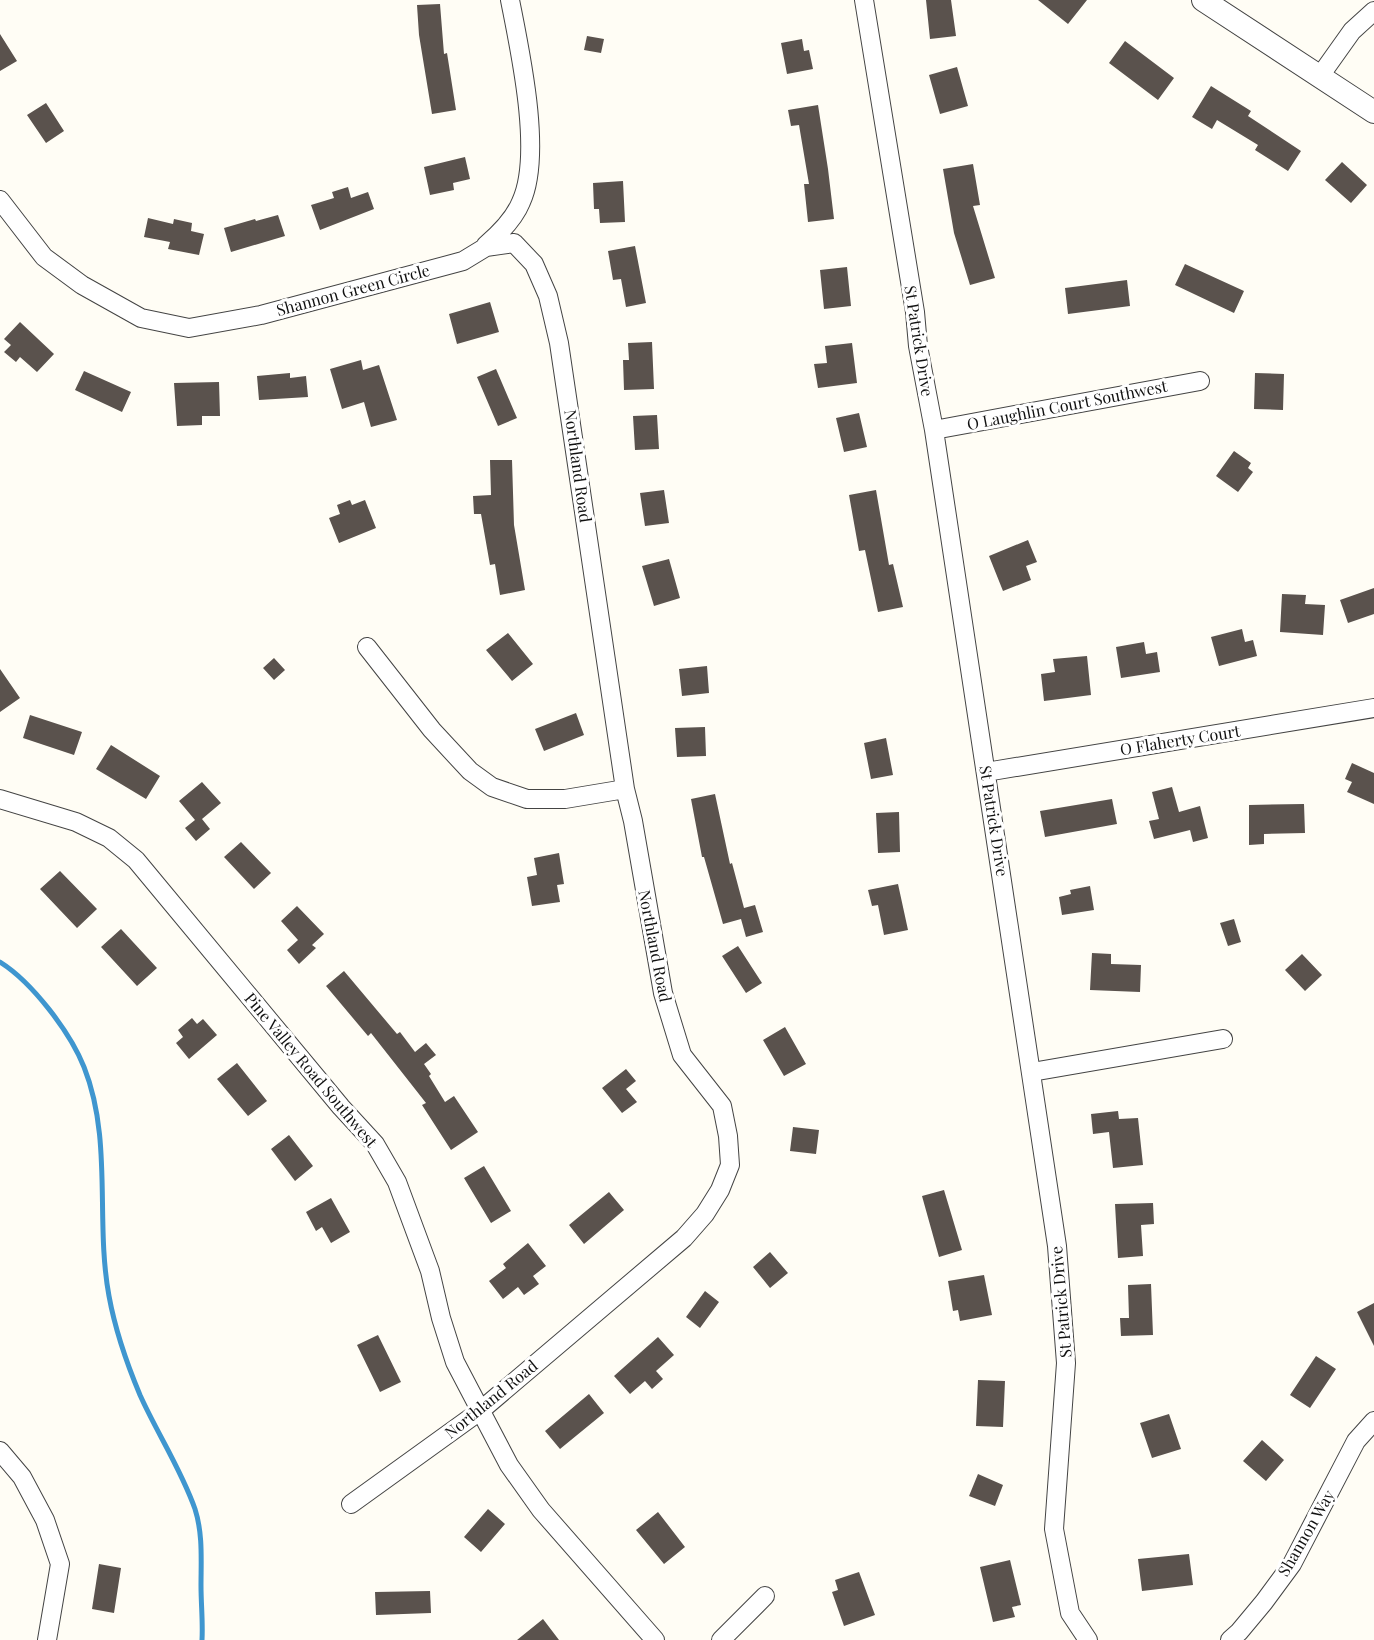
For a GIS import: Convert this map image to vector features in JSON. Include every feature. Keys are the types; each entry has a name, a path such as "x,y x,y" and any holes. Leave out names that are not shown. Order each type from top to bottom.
{"street":[{"name":"Shannon Green Circle","path":"0,200 44,257 82,285 141,318 189,328 261,315 463,261 486,247 501,232 521,203 529,178 529,131 522,64 510,0"},
{"name":"St Patrick Drive","path":"864,0 915,312 918,346 934,430 1057,1246 1066,1363 1054,1529 1070,1613 1088,1640"},
{"path":"1203,0 1374,112"},
{"path":"1320,76 1352,32 1374,11"},
{"name":"Northland Road","path":"351,1504 480,1411 684,1238 705,1214 720,1190 730,1165 728,1136 722,1106 682,1055 663,993 625,789 559,343 548,296 534,264 514,243 486,247"},
{"name":"O Laughlin Court Southwest","path":"934,430 1200,381"},
{"path":"367,647 440,738 470,771 492,787 527,799 564,799 625,789"},
{"name":"O Flaherty Court","path":"986,772 1374,708"},
{"name":"Pine Valley Road Southwest","path":"0,799 76,822 109,838 136,860 341,1107 375,1144 397,1182 430,1271 441,1318 455,1362 509,1465 541,1510 655,1640"},
{"path":"1032,1072 1223,1039"},
{"name":"Shannon Way","path":"1230,1640 1264,1602 1292,1564 1356,1442 1374,1421"},
{"path":"0,1450 22,1477 45,1520 60,1564 47,1640"},
{"path":"721,1640 765,1596"}],"building":[{"path":"926,0 951,0 956,36 930,39"},
{"path":"1038,0 1087,0 1068,24"},
{"path":"440,4 444,54 447,53 456,110 432,114 419,35 417,5"},
{"path":"0,34 17,61 0,71"},
{"path":"587,36 604,39 601,53 584,50"},
{"path":"802,39 804,51 809,50 813,69 787,74 781,43"},
{"path":"1125,41 1174,78 1158,100 1109,63"},
{"path":"957,67 968,106 940,114 929,75"},
{"path":"1211,86 1251,111 1248,116 1301,151 1288,171 1255,150 1258,145 1217,120 1212,129 1192,117"},
{"path":"46,103 64,131 46,143 27,115"},
{"path":"818,105 834,219 808,222 804,184 809,184 799,125 791,126 788,110"},
{"path":"465,157 470,179 453,183 454,190 430,195 424,167"},
{"path":"1342,162 1367,185 1351,203 1325,180"},
{"path":"973,164 980,205 973,206 995,278 970,285 954,233 943,169"},
{"path":"623,181 625,222 600,223 599,209 594,209 593,183"},
{"path":"348,187 351,198 368,192 374,209 320,230 311,205 334,198 332,192"},
{"path":"278,215 285,236 231,252 224,228"},
{"path":"148,218 173,224 174,219 192,223 191,231 204,234 199,255 168,249 170,242 144,237"},
{"path":"635,246 646,303 626,307 621,279 613,280 608,251"},
{"path":"1185,264 1244,291 1234,313 1175,285"},
{"path":"847,267 851,306 824,309 820,270"},
{"path":"1127,280 1130,306 1068,314 1065,288"},
{"path":"490,302 499,332 457,344 449,314"},
{"path":"20,322 54,354 37,372 20,357 16,362 4,352 11,345 4,339"},
{"path":"652,342 654,389 624,390 623,360 629,360 628,343"},
{"path":"852,343 857,383 818,388 814,364 827,363 825,346"},
{"path":"361,360 363,370 379,365 397,420 371,427 364,402 342,409 330,369"},
{"path":"496,369 517,418 498,426 477,377"},
{"path":"84,371 131,392 122,412 75,390"},
{"path":"290,373 290,378 306,376 308,397 259,400 257,376"},
{"path":"1255,373 1284,374 1283,410 1254,409"},
{"path":"219,382 220,416 202,416 202,425 177,426 174,383"},
{"path":"859,413 867,447 844,452 836,418"},
{"path":"657,415 659,449 635,450 633,416"},
{"path":"1234,451 1251,463 1248,468 1253,472 1238,492 1216,476"},
{"path":"490,460 512,460 514,525 525,590 500,595 495,564 490,565 481,514 474,514 473,496 491,495"},
{"path":"664,490 669,523 645,526 640,493"},
{"path":"876,490 889,565 893,564 903,607 878,612 865,550 859,551 849,495"},
{"path":"350,500 352,505 365,500 376,528 339,543 329,518 340,514 337,505"},
{"path":"1028,540 1037,562 1026,566 1031,580 1003,591 989,556"},
{"path":"669,559 680,598 654,606 642,566"},
{"path":"1374,588 1374,614 1348,623 1340,600"},
{"path":"1282,594 1306,595 1305,604 1325,605 1323,635 1280,632"},
{"path":"1242,629 1245,642 1253,640 1257,656 1219,666 1211,637"},
{"path":"508,633 533,664 512,681 486,650"},
{"path":"1144,642 1146,654 1157,652 1160,672 1121,678 1116,647"},
{"path":"1087,656 1091,695 1044,701 1041,674 1055,672 1053,659"},
{"path":"274,658 285,670 274,680 263,668"},
{"path":"707,666 709,693 682,696 679,669"},
{"path":"0,669 20,698 0,712"},
{"path":"576,713 584,735 544,751 535,729"},
{"path":"30,715 82,732 74,755 23,738"},
{"path":"705,727 706,756 677,757 675,728"},
{"path":"886,738 893,775 871,779 864,743"},
{"path":"111,745 160,776 146,799 96,769"},
{"path":"1352,763 1374,773 1374,804 1347,792 1352,782 1345,779"},
{"path":"202,782 221,803 202,819 210,829 196,841 185,828 195,820 179,801"},
{"path":"1172,787 1179,812 1200,806 1208,838 1193,842 1190,830 1154,839 1149,821 1159,819 1152,792"},
{"path":"715,794 730,864 732,863 744,908 755,905 763,932 746,937 741,919 723,924 704,857 702,857 691,799"},
{"path":"1112,799 1117,824 1045,837 1040,811"},
{"path":"1304,804 1305,833 1264,834 1264,844 1249,845 1249,805"},
{"path":"899,812 900,852 878,853 876,813"},
{"path":"241,842 271,873 254,889 224,857"},
{"path":"559,853 564,884 557,885 560,902 532,906 527,877 537,875 534,858"},
{"path":"60,871 97,909 77,928 40,889"},
{"path":"898,884 908,930 884,935 878,905 872,906 868,890"},
{"path":"1090,886 1094,910 1062,915 1059,897 1071,894 1070,890"},
{"path":"297,906 324,934 312,945 316,948 299,964 287,950 298,940 281,921"},
{"path":"1234,919 1241,942 1228,946 1220,923"},
{"path":"121,929 157,968 137,986 101,947"},
{"path":"738,946 762,983 746,993 722,956"},
{"path":"1092,953 1111,954 1111,964 1141,965 1140,992 1090,990"},
{"path":"1302,954 1322,975 1305,991 1285,970"},
{"path":"344,971 397,1034 400,1032 415,1052 426,1043 436,1055 424,1064 431,1074 429,1076 445,1102 454,1096 478,1132 451,1150 422,1105 426,1103 371,1033 368,1036 326,986"},
{"path":"192,1018 197,1024 203,1019 217,1035 189,1059 176,1043 183,1037 178,1030"},
{"path":"785,1027 806,1064 784,1076 763,1040"},
{"path":"237,1063 267,1101 248,1116 217,1079"},
{"path":"626,1069 636,1081 626,1089 637,1102 622,1113 602,1088"},
{"path":"1118,1111 1119,1119 1138,1118 1143,1165 1113,1168 1109,1132 1093,1134 1091,1114"},
{"path":"793,1127 819,1130 816,1154 790,1151"},
{"path":"289,1135 313,1166 295,1181 271,1149"},
{"path":"484,1166 511,1211 491,1223 464,1178"},
{"path":"944,1190 962,1250 939,1257 922,1196"},
{"path":"609,1192 624,1210 584,1244 569,1225"},
{"path":"331,1198 350,1232 331,1243 322,1227 316,1231 306,1212"},
{"path":"1153,1203 1154,1224 1141,1225 1143,1256 1118,1258 1115,1204"},
{"path":"528,1243 546,1266 533,1276 539,1284 524,1295 518,1287 503,1299 489,1281 506,1268 503,1264"},
{"path":"770,1252 788,1273 770,1288 753,1267"},
{"path":"984,1275 992,1315 960,1321 958,1310 953,1311 948,1281"},
{"path":"1151,1284 1153,1335 1121,1336 1120,1318 1129,1318 1128,1285"},
{"path":"705,1291 719,1302 700,1328 686,1317"},
{"path":"1374,1303 1374,1346 1357,1312"},
{"path":"378,1335 401,1382 380,1392 357,1345"},
{"path":"658,1337 674,1355 656,1371 663,1379 652,1389 645,1381 630,1394 614,1376"},
{"path":"1316,1356 1336,1369 1310,1408 1290,1395"},
{"path":"978,1380 1005,1381 1003,1427 976,1426"},
{"path":"589,1394 604,1413 560,1449 545,1431"},
{"path":"1169,1414 1181,1449 1152,1458 1140,1423"},
{"path":"1262,1440 1284,1460 1266,1481 1243,1461"},
{"path":"978,1474 1003,1485 995,1506 969,1496"},
{"path":"488,1509 505,1524 481,1552 464,1537"},
{"path":"658,1512 685,1547 664,1564 636,1530"},
{"path":"1189,1554 1193,1585 1142,1591 1138,1559"},
{"path":"1010,1560 1021,1605 1012,1607 1015,1617 993,1622 980,1567"},
{"path":"99,1564 121,1568 114,1613 92,1609"},
{"path":"859,1572 875,1615 844,1626 832,1592 838,1590 835,1580"},
{"path":"430,1591 431,1613 376,1615 375,1592"},
{"path":"543,1619 559,1640 517,1640"}],"waterway":[{"path":"0,962 25,982 60,1024 78,1053 93,1095 101,1152 103,1239 109,1296 118,1334 135,1383 183,1480 198,1518 201,1547 202,1640"}]}
